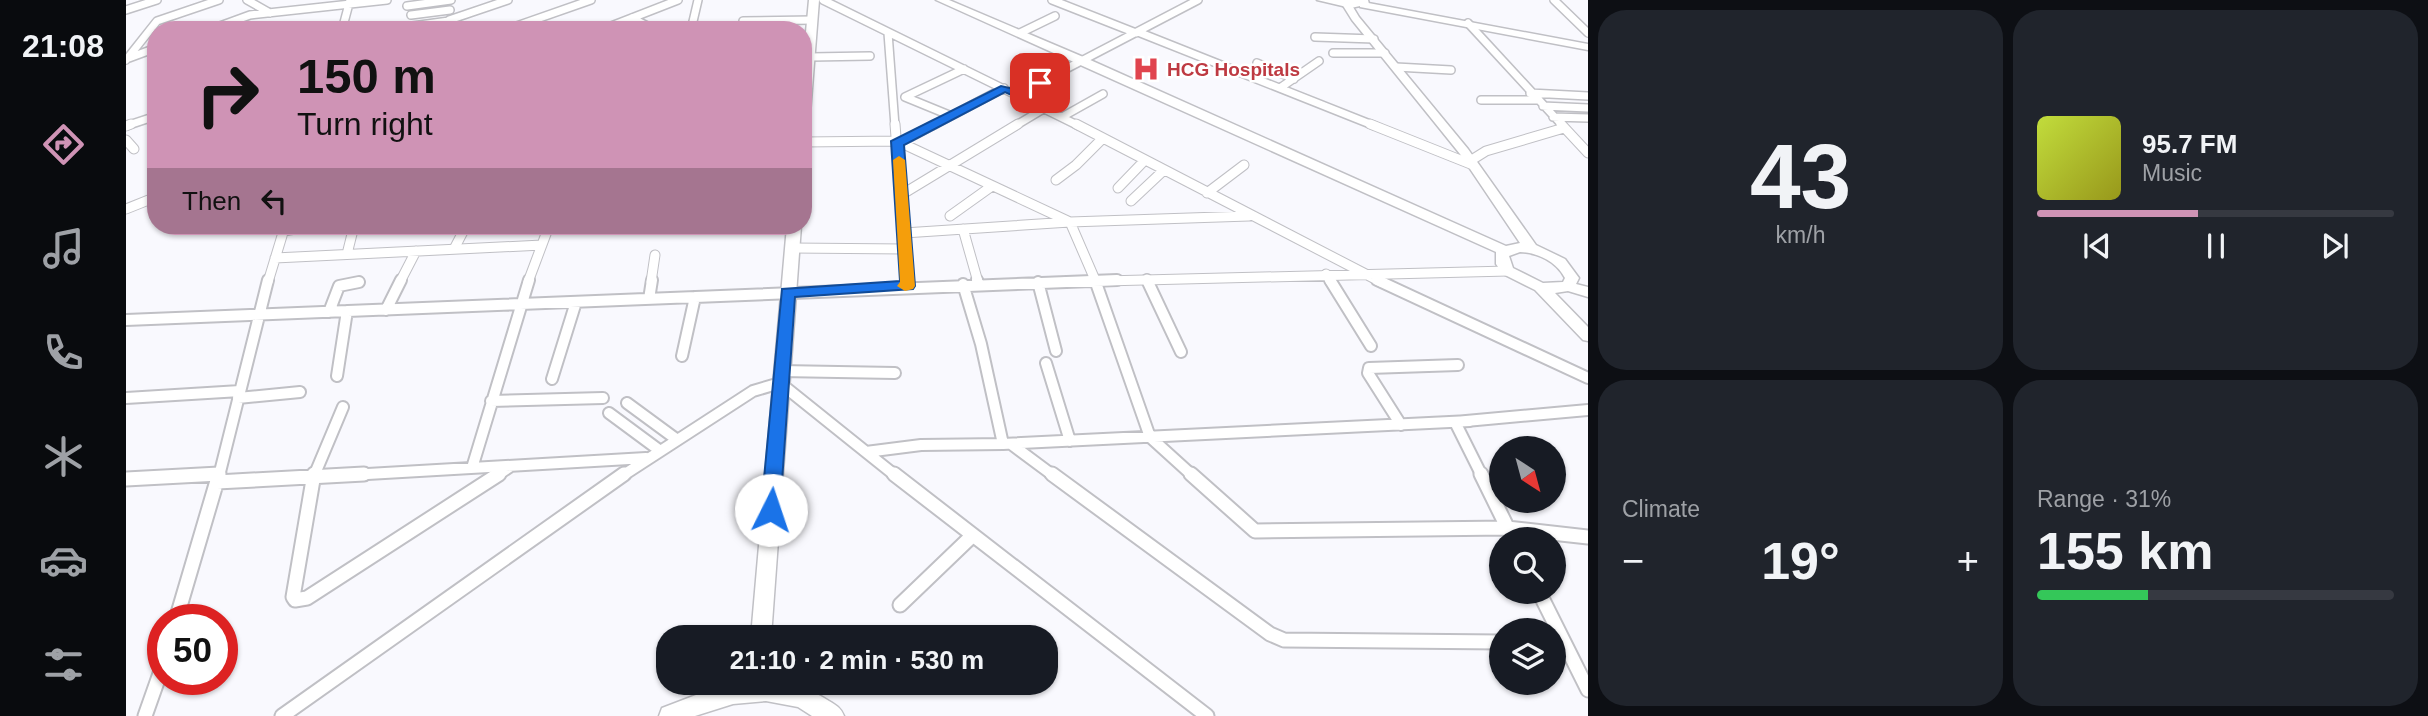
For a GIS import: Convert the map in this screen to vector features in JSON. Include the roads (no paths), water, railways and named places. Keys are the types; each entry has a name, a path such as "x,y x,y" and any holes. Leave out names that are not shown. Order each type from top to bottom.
{"main road":[{"path":"1322,0 1354,3"}],"street":[{"path":"126,10 157,0"},
{"path":"157,21 219,0"},
{"path":"247,0 270,13"},
{"path":"286,11 292,0"},
{"path":"238,21 250,15 349,2 387,0"},
{"path":"407,6 451,0 449,21 508,0"},
{"path":"531,21 591,0"},
{"path":"625,21 678,0"},
{"path":"693,21 698,0"},
{"path":"812,38 814,0"},
{"path":"823,0 1018,94 1362,273 1588,378"},
{"path":"941,0 1084,61 1440,221 1507,257 1575,320 1588,336"},
{"path":"1052,0 1471,163"},
{"path":"1018,94 1198,0"},
{"path":"1554,0 1588,33"},
{"path":"344,21 349,2"},
{"path":"1532,250 1471,163 1362,23 1355,18 1354,3 1588,47"},
{"path":"411,15 450,10"},
{"path":"1020,33 1055,16"},
{"path":"632,18 638,21"},
{"path":"743,21 813,20"},
{"path":"1468,23 1588,153"},
{"path":"888,33 899,142 908,286"},
{"path":"127,59 147,34"},
{"path":"1315,37 1374,39"},
{"path":"127,59 147,51"},
{"path":"1333,53 1385,53"},
{"path":"812,57 870,56"},
{"path":"1280,88 1319,61"},
{"path":"1257,63 1294,79"},
{"path":"1396,67 1451,70"},
{"path":"949,115 905,97 964,69"},
{"path":"899,142 1004,88"},
{"path":"1531,93 1588,96"},
{"path":"1062,117 1102,94"},
{"path":"1481,100 1588,108"},
{"path":"901,195 1045,108"},
{"path":"1553,117 1588,118"},
{"path":"126,126 147,120"},
{"path":"1471,163 1501,146 1564,128"},
{"path":"1056,180 1076,165 1103,138"},
{"path":"126,140 134,149"},
{"path":"812,142 899,142 1070,222 1095,280 1150,437 1255,531 1489,533"},
{"path":"1118,188 1145,160"},
{"path":"1207,192 1244,165"},
{"path":"1131,201 1164,170"},
{"path":"950,216 992,186"},
{"path":"126,209 147,201"},
{"path":"904,233 1070,222 1252,216"},
{"path":"1507,257 1512,222"},
{"path":"963,229 978,283"},
{"path":"181,604 218,478 259,315 283,235"},
{"path":"347,254 352,235"},
{"path":"454,249 461,235"},
{"path":"472,468 520,304 546,235"},
{"path":"762,625 793,235"},
{"path":"275,258 542,245"},
{"path":"792,248 905,249"},
{"path":"126,320 978,283 1362,273 1507,257 1532,250 1555,258 1570,272 1567,284 1575,320"},
{"path":"386,310 416,251"},
{"path":"649,299 655,255"},
{"path":"1326,274 1371,346"},
{"path":"1147,279 1181,352"},
{"path":"329,312 339,286 359,282"},
{"path":"1038,282 1056,351"},
{"path":"963,284 1007,444 1270,634 1284,640 1489,642"},
{"path":"1567,284 1588,292"},
{"path":"1540,287 1588,285"},
{"path":"682,356 695,297"},
{"path":"552,379 576,302"},
{"path":"337,376 347,311"},
{"path":"1046,363 1070,441"},
{"path":"1401,425 1368,373 1369,368 1458,365"},
{"path":"282,716 646,458 753,391 781,377 895,373"},
{"path":"781,377 866,452 1207,716"},
{"path":"126,398 300,392"},
{"path":"491,401 603,398"},
{"path":"627,403 676,439"},
{"path":"343,407 313,477 293,597 295,600 307,598 511,466"},
{"path":"1507,527 1455,422 1588,410"},
{"path":"609,412 659,450"},
{"path":"866,452 921,445 1007,444 1470,421"},
{"path":"126,480 313,477 646,458"},
{"path":"900,605 973,535"},
{"path":"1566,536 1588,537"},
{"path":"1566,654 1588,690"},
{"path":"145,716 152,695"},
{"path":"670,716 716,695"},
{"path":"792,695 833,716"}],"place":[{"name":"HCG Hospitals","path":"1146,69"}]}
